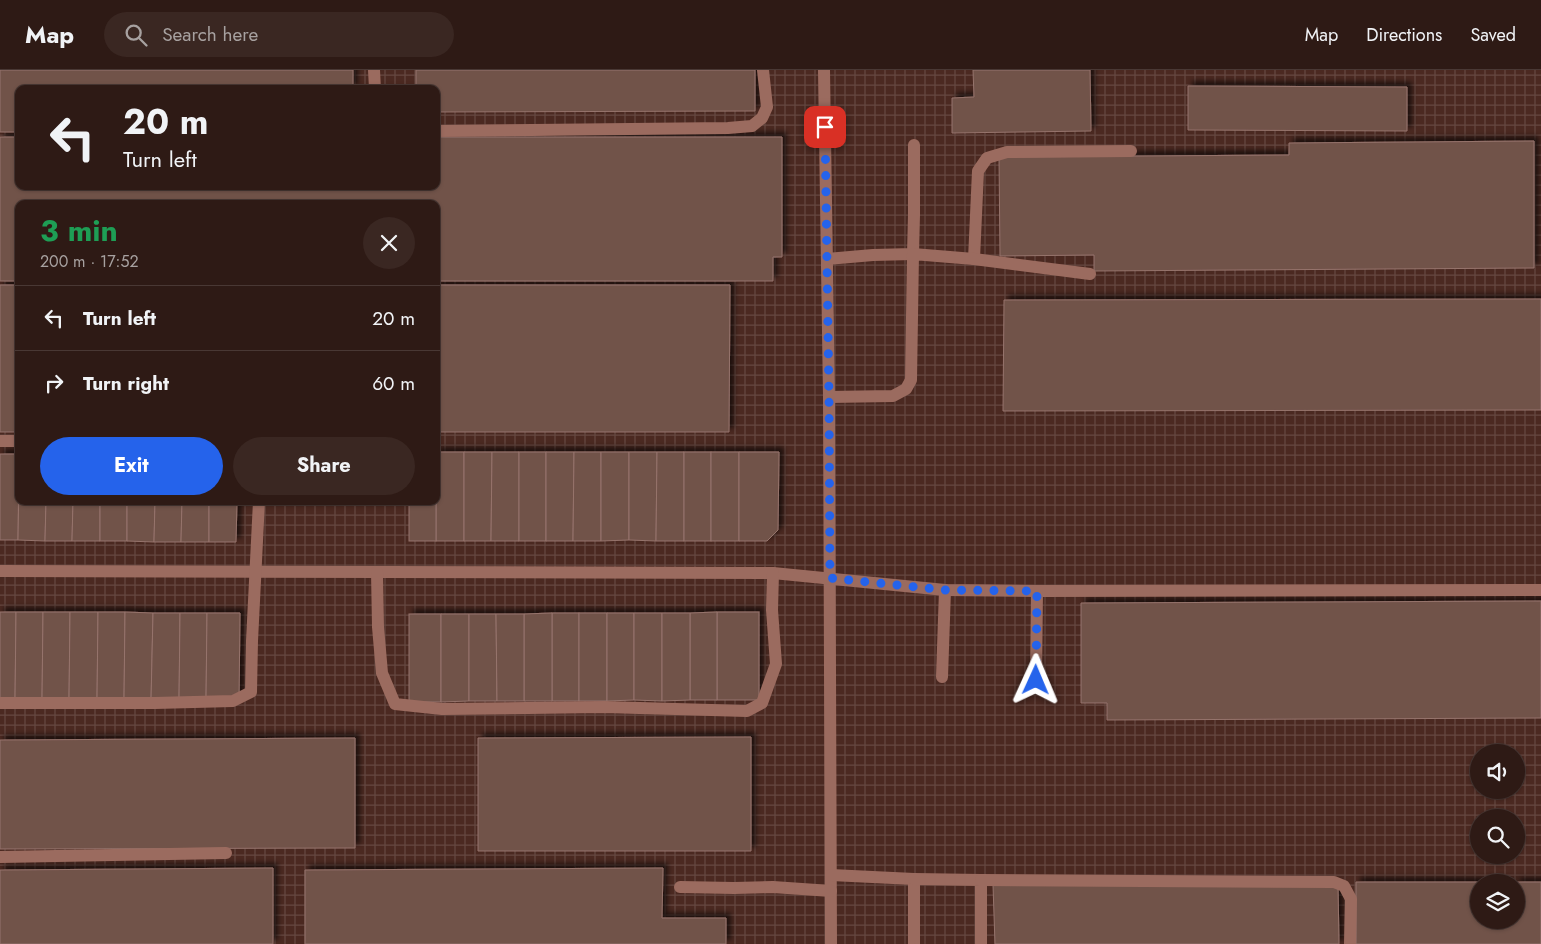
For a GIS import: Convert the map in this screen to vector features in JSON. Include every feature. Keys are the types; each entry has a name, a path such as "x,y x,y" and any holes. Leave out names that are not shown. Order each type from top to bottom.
{"street":[{"path":"374,70 375,85"},
{"path":"440,131 728,128 752,126 762,118 768,107 763,70"},
{"path":"824,70 829,397 831,944"},
{"path":"829,397 893,396 906,388 911,380 914,145"},
{"path":"974,259 978,171 987,158 1007,152 1131,151"},
{"path":"827,259 913,254 974,259 1090,274"},
{"path":"0,441 15,441"},
{"path":"0,703 233,701 251,692 259,505"},
{"path":"0,571 773,573 945,590 1541,590"},
{"path":"377,572 378,627 382,673 396,704 442,709 604,707 747,711 762,703 776,664 772,610 773,573"},
{"path":"942,677 945,590"},
{"path":"1036,680 1037,591"},
{"path":"0,857 226,854"},
{"path":"831,875 981,880 1334,882 1344,886 1351,899 1350,944"},
{"path":"914,878 914,944"},
{"path":"981,880 981,944"},
{"path":"680,887 773,887 831,891"}],"shaded area":[{"path":"0,70 1541,70 1541,944 0,944"}],"building":[{"path":"0,70 353,70 353,85 15,85 15,132 0,132"},
{"path":"416,70 755,70 755,111 440,112 440,85 416,85"},
{"path":"973,70 1090,70 1091,131 952,133 952,98 974,97"},
{"path":"1188,86 1407,87 1407,131 1188,130"},
{"path":"0,137 15,137 15,190 440,190 440,137 782,137 782,257 773,257 773,281 440,281 440,200 15,200 15,281 0,281"},
{"path":"1534,141 1534,268 1094,271 1094,255 1000,256 999,157 1289,155 1289,143"},
{"path":"0,285 15,285 15,432 0,432"},
{"path":"440,285 730,285 729,432 440,432"},
{"path":"1541,299 1541,410 1003,411 1004,300"},
{"path":"440,452 464,452 464,541 436,541 436,505 440,505"},
{"path":"464,452 492,452 491,541 464,541"},
{"path":"492,452 519,452 519,541 491,541"},
{"path":"519,452 546,452 546,541 519,541"},
{"path":"546,452 574,452 573,541 546,541"},
{"path":"574,452 601,452 601,541 573,541"},
{"path":"601,452 629,452 629,540 601,541"},
{"path":"629,452 657,452 656,541 629,540"},
{"path":"657,452 684,452 684,541 656,541"},
{"path":"684,452 711,452 711,541 684,541"},
{"path":"711,452 739,452 739,541 711,541"},
{"path":"739,452 779,452 778,530 767,541 739,541"},
{"path":"0,454 15,454 15,505 18,505 18,540 0,540"},
{"path":"19,505 46,505 45,541 18,540"},
{"path":"46,505 73,505 72,541 45,541"},
{"path":"73,505 100,505 100,541 72,541"},
{"path":"100,505 127,505 127,541 100,541"},
{"path":"127,505 155,505 154,542 127,541"},
{"path":"155,505 182,505 181,542 154,542"},
{"path":"182,505 209,505 209,542 181,542"},
{"path":"209,505 237,505 236,542 209,542"},
{"path":"409,505 436,505 436,541 409,541"},
{"path":"1541,601 1541,718 1107,720 1107,703 1081,703 1081,603"},
{"path":"0,612 16,612 15,701 0,701"},
{"path":"16,612 43,612 42,701 15,701"},
{"path":"43,612 70,612 69,701 42,701"},
{"path":"70,612 98,612 97,701 69,701"},
{"path":"98,612 125,612 124,701 97,701"},
{"path":"125,612 153,613 151,701 124,701"},
{"path":"717,612 759,612 759,700 717,700"},
{"path":"717,612 717,700 690,700 690,613"},
{"path":"153,613 180,613 179,702 151,701"},
{"path":"180,613 207,613 206,702 179,702"},
{"path":"207,613 240,613 239,702 206,702"},
{"path":"552,613 579,613 579,701 552,701"},
{"path":"552,613 552,701 524,701 524,614"},
{"path":"579,613 607,613 607,701 579,701"},
{"path":"607,613 634,613 634,700 607,701"},
{"path":"634,613 662,613 662,701 634,700"},
{"path":"662,613 690,613 690,700 662,701"},
{"path":"409,614 441,614 441,702 409,702"},
{"path":"441,614 469,614 469,701 441,702"},
{"path":"469,614 496,614 497,701 469,701"},
{"path":"496,614 524,614 524,701 497,701"},
{"path":"751,737 751,851 478,851 478,738"},
{"path":"355,738 355,848 0,849 0,740"},
{"path":"273,868 273,944 0,944 0,870"},
{"path":"663,868 662,918 726,918 726,944 305,944 305,870"},
{"path":"1356,882 1470,882 1470,929 1525,929 1525,882 1541,882 1541,944 1356,944"},
{"path":"993,885 1338,885 1339,944 995,944"}],"route":[{"path":"825,127 830,578 945,590 1037,591 1036,680"}]}
